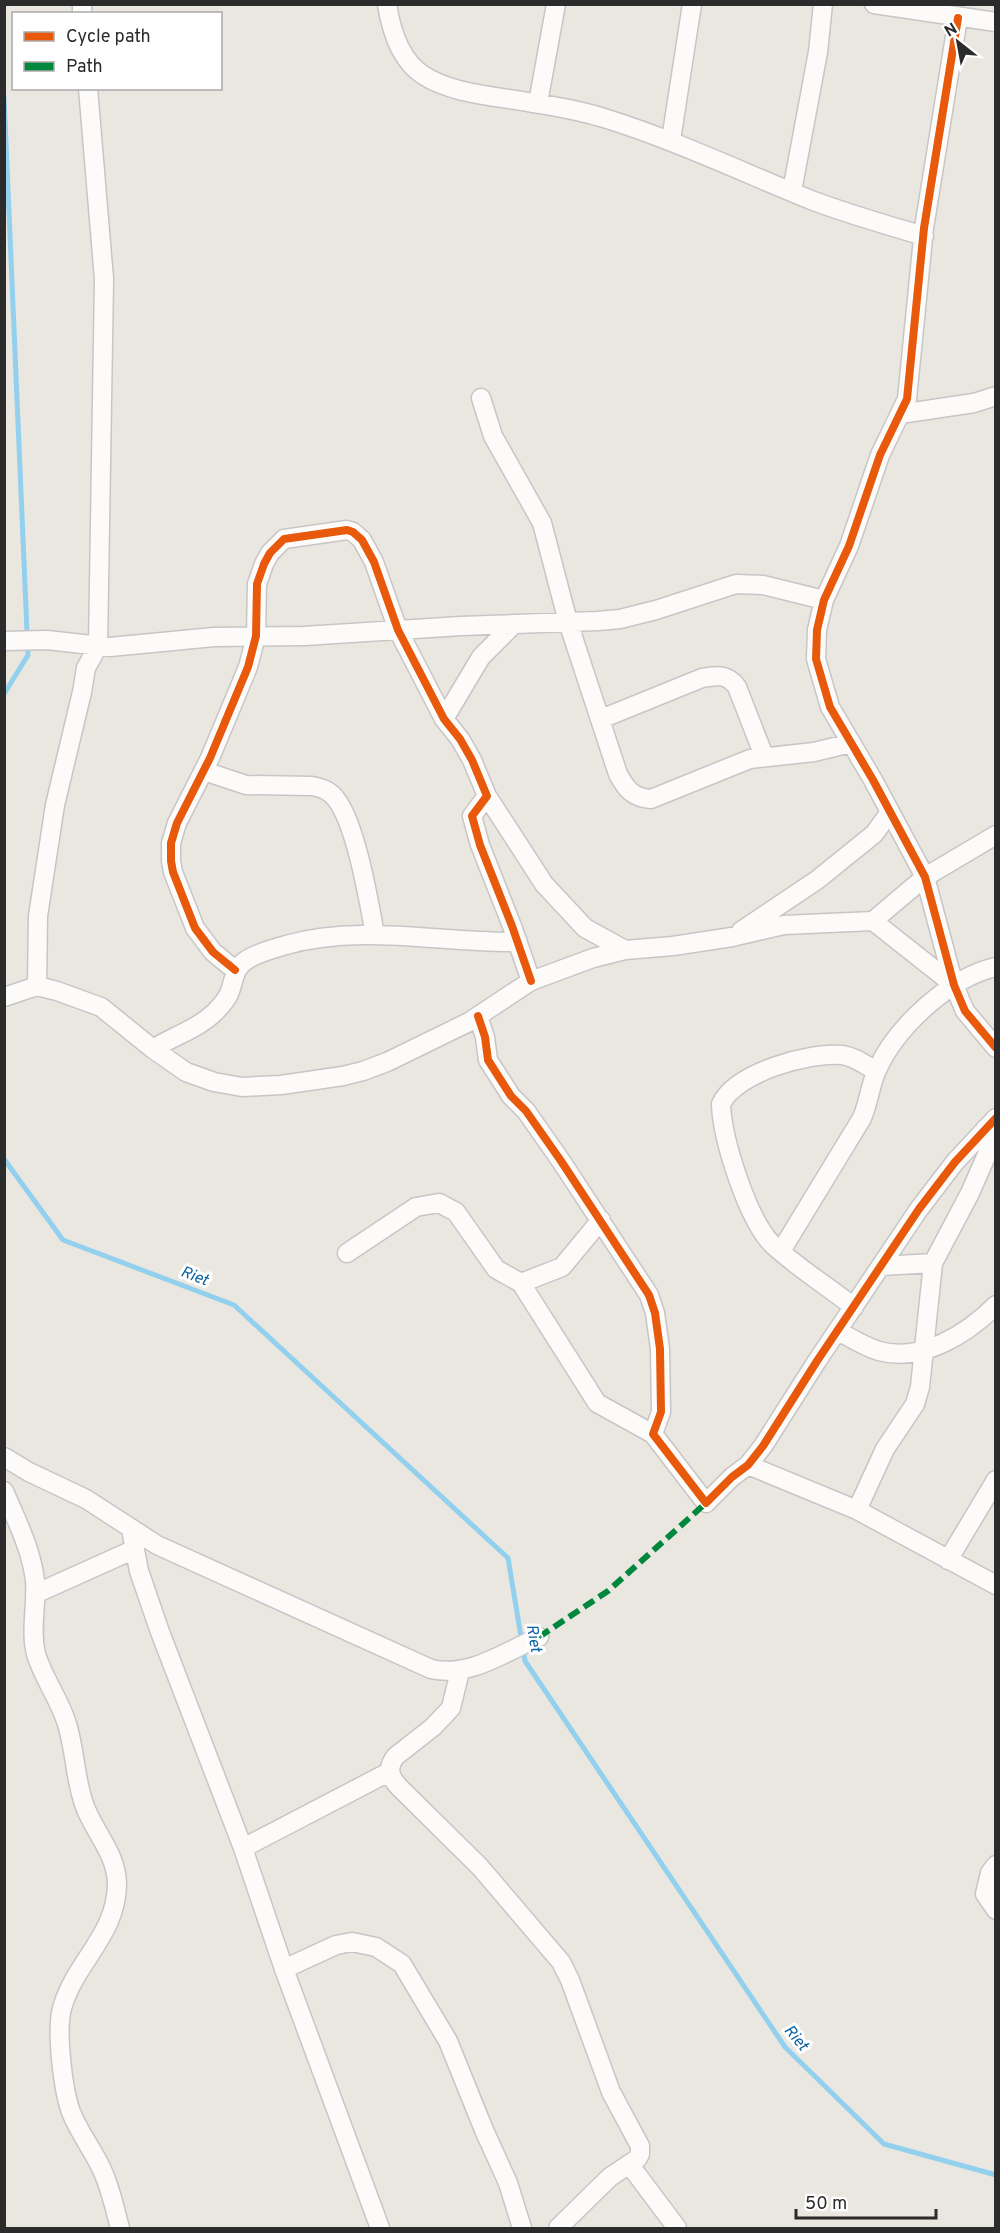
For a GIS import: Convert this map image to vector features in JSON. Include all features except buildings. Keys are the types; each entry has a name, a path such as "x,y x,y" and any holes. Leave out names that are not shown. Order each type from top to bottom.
{"street":[{"path":"387,4 399,46 411,65 422,75 474,94 538,103 602,117 671,140 836,209 924,236"},
{"path":"538,103 556,4"},
{"path":"671,140 692,4"},
{"path":"792,191 818,52 824,4"},
{"path":"874,4 949,12 996,22"},
{"path":"949,12 905,406 891,428 876,463 849,546 824,600 817,630 816,659 830,707 925,877 954,985 965,1011 996,1048"},
{"path":"37,986 36,933 55,806 86,668 98,646 104,279 88,90"},
{"path":"900,414 974,403 996,396"},
{"path":"481,398 493,435 542,523 568,622 618,774 624,786 634,795 645,798 660,796 735,765 764,756 814,752 851,743"},
{"path":"235,970 213,952 195,928 177,884 171,861 170,851 174,831 204,771 252,655 256,636 257,584 264,564 270,553 288,538 332,531 353,532 362,540 374,562 398,630 444,719 460,739 472,760 487,796 544,884 585,928 625,950"},
{"path":"4,641 42,640 110,647 214,637 304,636 620,619 736,584 763,585 824,600"},
{"path":"444,719 481,657 514,624"},
{"path":"601,719 702,678 724,676 737,687 764,756"},
{"path":"204,771 236,783 312,786 322,788 331,794 341,806 349,826 368,894 375,935"},
{"path":"487,796 472,816 480,845 531,981"},
{"path":"732,937 817,880 874,834 890,812"},
{"path":"4,998 37,986 101,1007 186,1072 214,1082 242,1086 281,1085 363,1071 439,1038 478,1016 531,981 571,965 625,950 673,946 732,937 784,925 873,921 925,877 996,835"},
{"path":"873,921 954,985"},
{"path":"153,1049 200,1024 215,1012 228,995 235,970 256,955 311,939 338,935 375,935 479,943 518,942"},
{"path":"781,1251 862,1118 876,1071 891,1046 929,1003 967,976 996,967"},
{"path":"478,1016 485,1037 488,1060 511,1096 526,1111 601,1220 649,1295 655,1313 660,1349 661,1412 652,1434"},
{"path":"854,1307 772,1244 756,1222 738,1175 721,1104 729,1091 742,1082 779,1065 794,1061 841,1055 857,1059 876,1071"},
{"path":"857,1510 885,1449 915,1404 920,1387 933,1263 970,1193 988,1152 990,1123"},
{"path":"347,1253 416,1207 439,1203 456,1212 496,1269 521,1283 597,1403 619,1418 652,1434 706,1503 732,1477 748,1465 763,1446 881,1266 940,1181 990,1123"},
{"path":"521,1283 562,1267 601,1220"},
{"path":"881,1266 933,1263"},
{"path":"838,1331 881,1352 903,1353 923,1350 963,1331 996,1305"},
{"path":"4,1457 29,1472 86,1499 157,1545 416,1663 446,1672 460,1671 475,1667 539,1637"},
{"path":"748,1465 857,1510 996,1586"},
{"path":"948,1560 996,1480"},
{"path":"4,1491 28,1551 34,1579 33,1613 36,1654 67,1722 84,1805 109,1850 117,1882 115,1905 108,1927 98,1946 69,1986 62,2008 60,2030 62,2065 70,2110 103,2172 120,2229"},
{"path":"130,1529 139,1571 160,1632 243,1848 284,1969 380,2229"},
{"path":"35,1594 135,1549"},
{"path":"460,1671 451,1708 441,1721 396,1756 389,1772 393,1782 480,1867 561,1962 570,1980 611,2092 640,2146 639,2156 610,2177 558,2229"},
{"path":"243,1848 389,1772"},
{"path":"996,1865 990,1873 985,1894 996,1910"},
{"path":"284,1969 336,1945 352,1942 376,1947 402,1964 448,2041 508,2183 522,2229"},
{"path":"629,2164 677,2229"}],"waterway":[{"name":"Riet","path":"4,96 28,655 4,694"},
{"name":"Riet","path":"4,1159 63,1240 234,1305 508,1558 525,1661 785,2047 884,2144 996,2175"}],"marked path":[{"path":"539,1637 608,1591 706,1503"}],"cycle path":[{"path":"958,18 924,228 907,399 880,455 849,546 824,600 817,630 816,659 830,707 873,780 925,877 954,985 965,1011 996,1048"},
{"path":"235,970 213,952 195,928 173,872 171,843 177,823 210,758 248,667 256,636 257,584 270,553 284,539 347,530 362,540 374,562 398,630 444,719 460,739 472,760 487,796 472,816 480,845 531,981"},
{"path":"478,1016 485,1037 488,1060 511,1096 526,1111 561,1161 649,1295 655,1313 660,1349 661,1412 653,1434 706,1503 732,1477 748,1465 763,1446 919,1209 955,1162 996,1118"}]}
